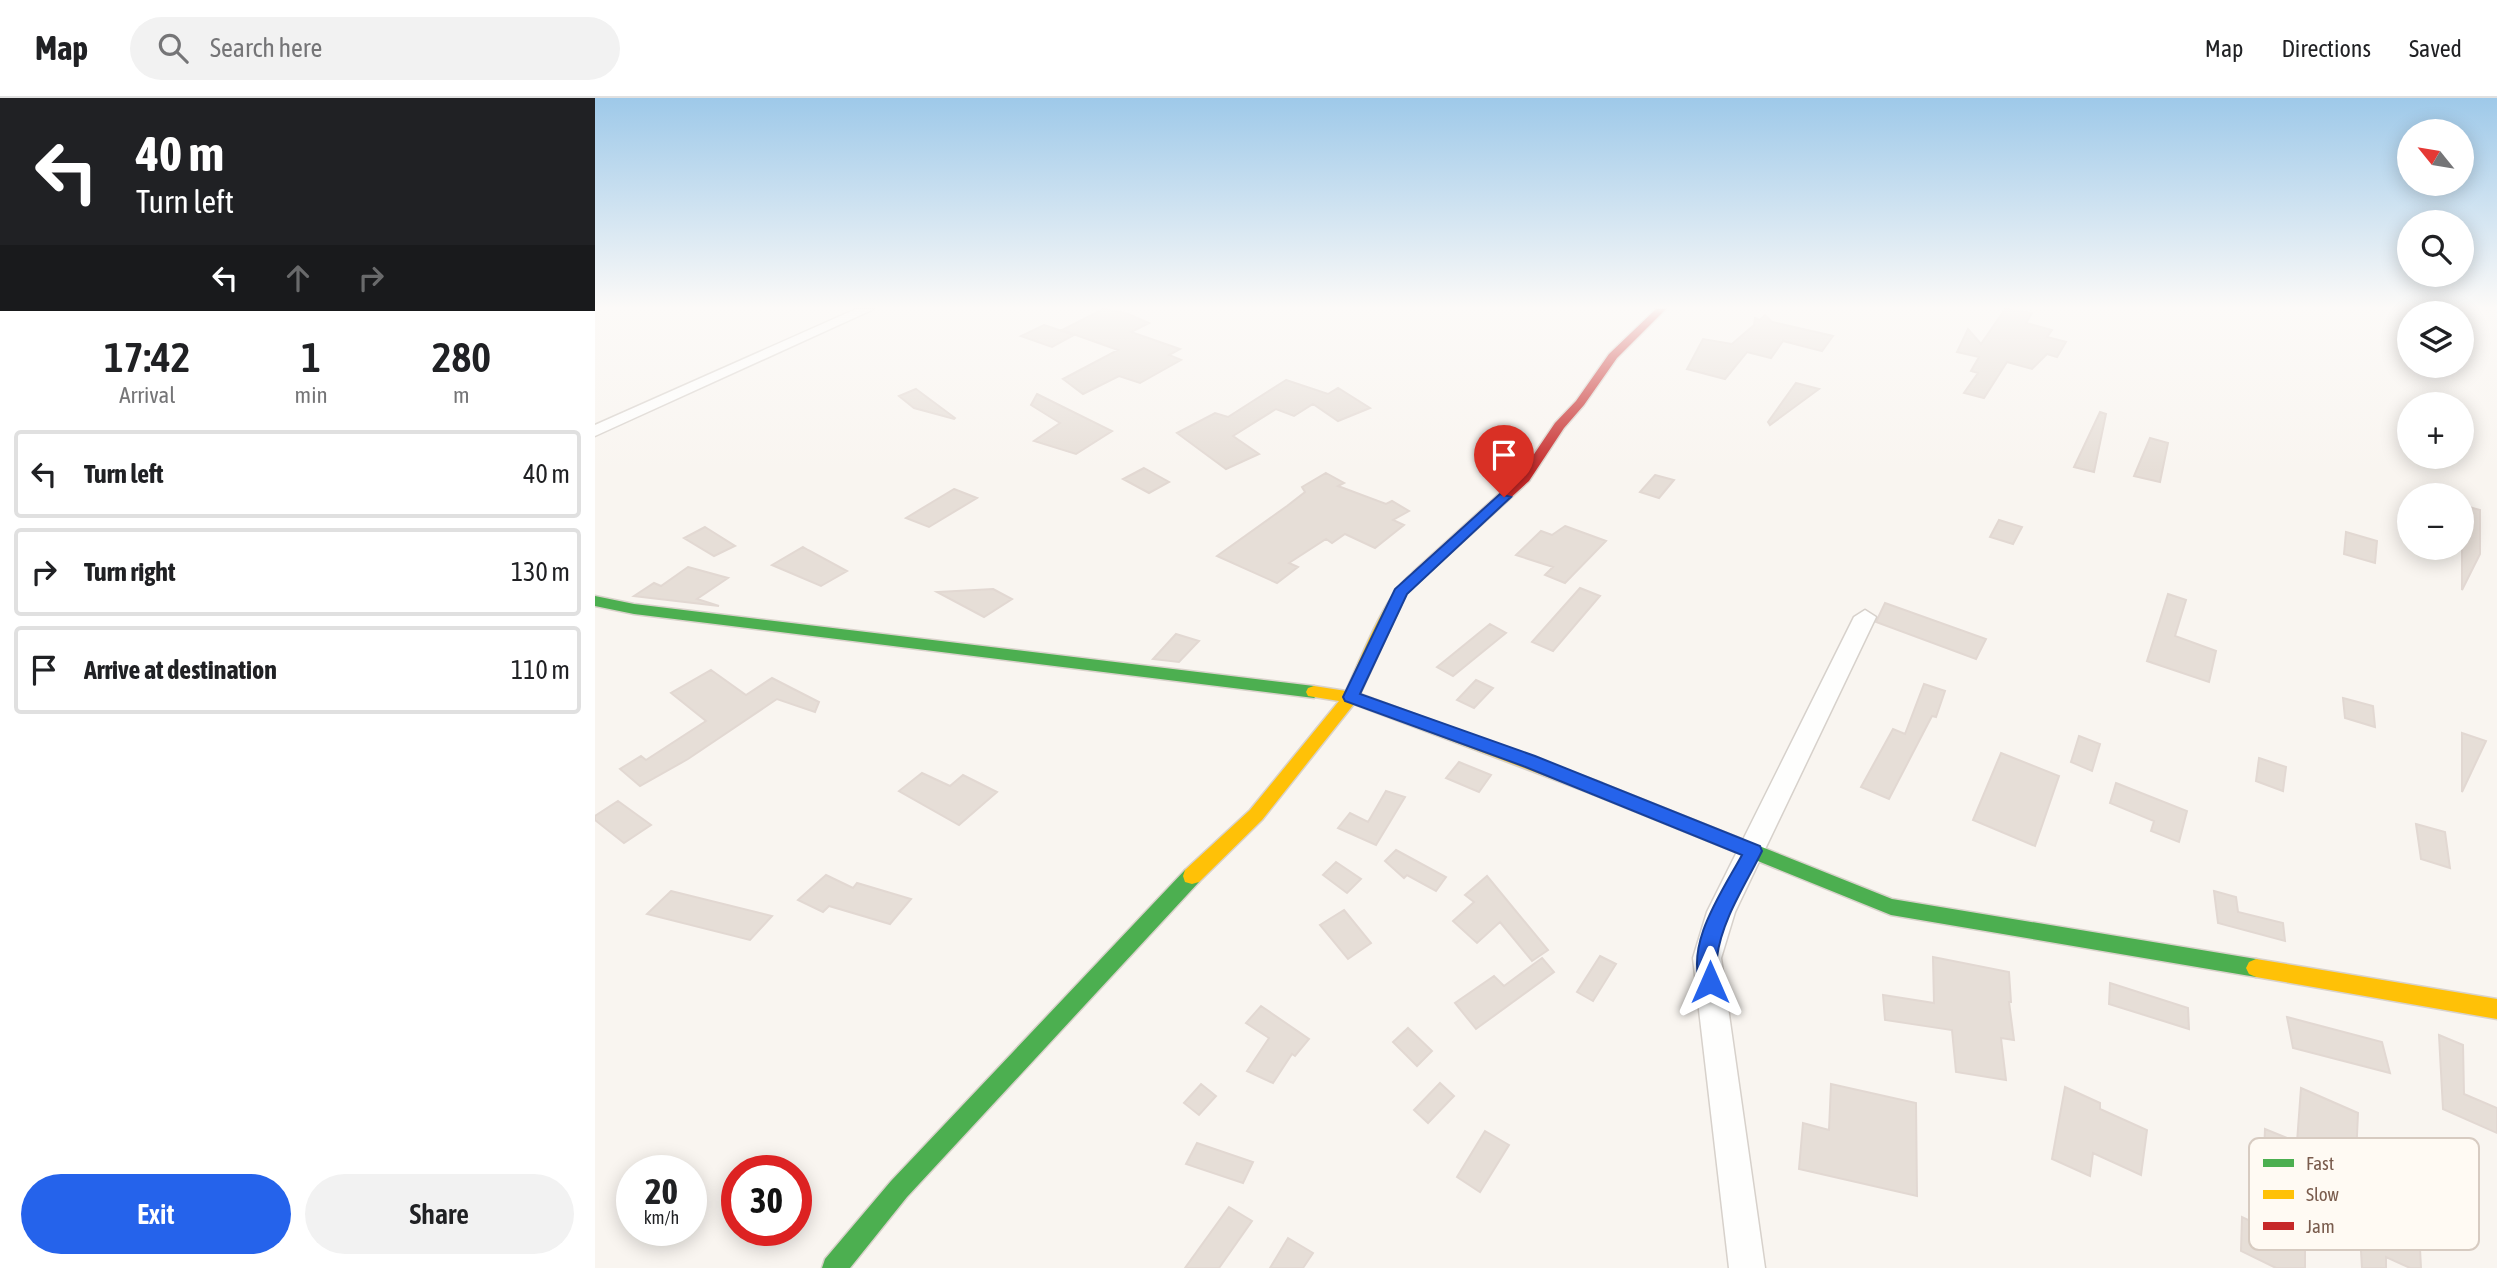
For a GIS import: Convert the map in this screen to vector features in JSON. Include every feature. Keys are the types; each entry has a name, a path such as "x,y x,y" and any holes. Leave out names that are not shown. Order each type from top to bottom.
{"street":[{"path":"595,431 744,364"},
{"path":"834,1268 899,1189 1102,975 1162,905 1256,815 1351,697 1400,592 1525,478 1559,426 1580,403 1608,364"},
{"path":"595,601 634,609 1351,697 1529,761 1891,907 2497,1009"},
{"path":"1747,1268 1706,958 1721,912 1753,851 1864,617"}],"building":[{"path":"1092,364 1175,364 1140,383 1119,376 1083,394 1063,379"},
{"path":"1690,364 1738,364 1725,379 1687,369"},
{"path":"1975,364 2006,364 1984,398 1964,393 1978,373 1971,371"},
{"path":"2013,364 2037,364 2032,369"},
{"path":"1286,380 1328,394 1338,388 1370,408 1338,421 1313,404 1294,416 1276,409 1233,436 1259,454 1226,469 1177,433 1215,413 1228,417"},
{"path":"1796,383 1819,389 1770,425 1768,422"},
{"path":"916,389 955,418 914,408 899,396"},
{"path":"1037,394 1112,431 1076,454 1034,441 1060,423 1031,405"},
{"path":"2100,412 2106,414 2094,472 2074,467"},
{"path":"2150,438 2168,443 2160,482 2134,476"},
{"path":"1144,468 1169,482 1149,493 1123,479"},
{"path":"1326,473 1344,483 1338,486 1386,504 1392,501 1409,511 1393,520 1404,525 1375,548 1345,534 1332,543 1326,539 1289,563 1298,567 1277,583 1217,556 1305,492 1302,487"},
{"path":"1655,475 1674,480 1659,498 1640,492"},
{"path":"954,489 977,498 929,527 906,518"},
{"path":"2474,508 2480,510 2480,554 2462,590 2462,560 2474,560"},
{"path":"1999,520 2022,527 2013,544 1990,537"},
{"path":"1565,526 1606,541 1565,583 1545,575 1553,567 1516,555 1541,531 1552,535"},
{"path":"705,527 735,546 714,556 684,538"},
{"path":"2346,532 2377,541 2375,563 2344,554"},
{"path":"803,547 847,571 821,586 772,565"},
{"path":"688,567 728,578 697,599 719,606 634,596 654,583 661,586"},
{"path":"1580,588 1600,596 1553,651 1532,642"},
{"path":"993,589 1012,599 984,617 937,592"},
{"path":"2168,594 2186,600 2175,636 2216,651 2209,682 2147,661"},
{"path":"1885,603 1986,639 1976,659 1876,622"},
{"path":"1490,624 1506,633 1453,676 1437,667"},
{"path":"1176,634 1199,641 1179,662 1153,659"},
{"path":"711,670 746,695 772,678 819,702 815,712 777,699 688,759 640,786 620,769 641,756 646,760 706,721 671,693"},
{"path":"1476,680 1493,688 1474,708 1457,700"},
{"path":"1924,684 1945,691 1936,717 1932,716 1889,799 1861,787 1893,729 1905,734"},
{"path":"2343,698 2373,706 2375,727 2345,718"},
{"path":"2462,733 2486,741 2462,792"},
{"path":"2079,736 2100,744 2092,771 2071,762"},
{"path":"2001,753 2059,776 2035,846 1973,820"},
{"path":"2259,758 2286,767 2283,791 2256,781"},
{"path":"1459,762 1491,775 1479,792 1446,778"},
{"path":"922,773 950,786 963,775 997,792 959,825 899,791"},
{"path":"2116,783 2187,811 2179,842 2151,831 2154,821 2110,803"},
{"path":"1386,791 1405,797 1376,845 1338,828 1350,813 1368,822"},
{"path":"618,801 651,825 624,843 595,820 595,816"},
{"path":"2416,824 2445,832 2450,868 2421,859"},
{"path":"1396,850 1446,877 1436,891 1407,875 1404,878 1385,861"},
{"path":"1336,862 1361,879 1347,893 1323,875"},
{"path":"826,875 853,888 857,883 911,899 890,924 829,906 823,912 798,900"},
{"path":"1487,876 1548,950 1532,961 1500,922 1477,943 1453,921 1474,902 1465,895"},
{"path":"671,891 772,916 750,940 647,914"},
{"path":"2214,891 2236,897 2238,912 2283,923 2285,941 2218,923"},
{"path":"1344,910 1371,943 1348,959 1320,925"},
{"path":"1600,956 1616,964 1593,1001 1577,992"},
{"path":"1933,957 2009,972 2009,1002 2014,1040 2001,1038 2006,1080 1956,1072 1952,1030 1885,1020 1883,995 1934,1003"},
{"path":"1542,958 1554,972 1476,1029 1455,1003 1494,976 1504,986"},
{"path":"2110,983 2188,1008 2189,1029 2109,1004"},
{"path":"1261,1006 1309,1039 1295,1056 1292,1054 1273,1083 1247,1071 1269,1038 1246,1023"},
{"path":"2287,1017 2382,1042 2390,1073 2293,1048"},
{"path":"1408,1028 1432,1051 1417,1066 1393,1042"},
{"path":"2439,1035 2463,1045 2464,1094 2497,1108 2497,1133 2443,1109"},
{"path":"1440,1083 1454,1096 1428,1123 1414,1110"},
{"path":"1201,1084 1216,1096 1199,1115 1184,1103"},
{"path":"1831,1084 1916,1103 1917,1196 1799,1169 1803,1123 1829,1130"},
{"path":"2065,1087 2100,1103 2100,1109 2147,1130 2141,1175 2093,1153 2090,1176 2052,1159"},
{"path":"2301,1088 2358,1113 2357,1138 2297,1138"},
{"path":"2265,1129 2287,1138 2265,1138"},
{"path":"1485,1131 1509,1145 1480,1192 1457,1177"},
{"path":"1197,1143 1253,1162 1243,1183 1186,1164"},
{"path":"1229,1207 1252,1221 1219,1268 1185,1268"},
{"path":"2242,1217 2249,1220 2249,1250 2305,1250 2305,1268 2276,1268 2241,1251"},
{"path":"1288,1238 1313,1253 1303,1268 1270,1268"},
{"path":"2361,1250 2420,1250 2421,1268 2410,1268 2386,1257 2386,1268 2362,1268"}],"traffic: fast":[{"path":"595,601 634,609 1314,692"},
{"path":"1596,788 1891,907 2256,968"},
{"path":"834,1268 899,1189 1192,876"}],"traffic: slow":[{"path":"1192,876 1256,815 1351,697 1400,592 1418,575"},
{"path":"1314,692 1351,697 1596,788"},
{"path":"2256,968 2497,1009"}],"traffic: jam":[{"path":"1418,575 1525,478 1559,426 1580,403 1608,364"}],"route":[{"path":"1504,497 1400,592 1351,697 1529,761 1753,851 1721,912 1706,958 1710,982"}]}
